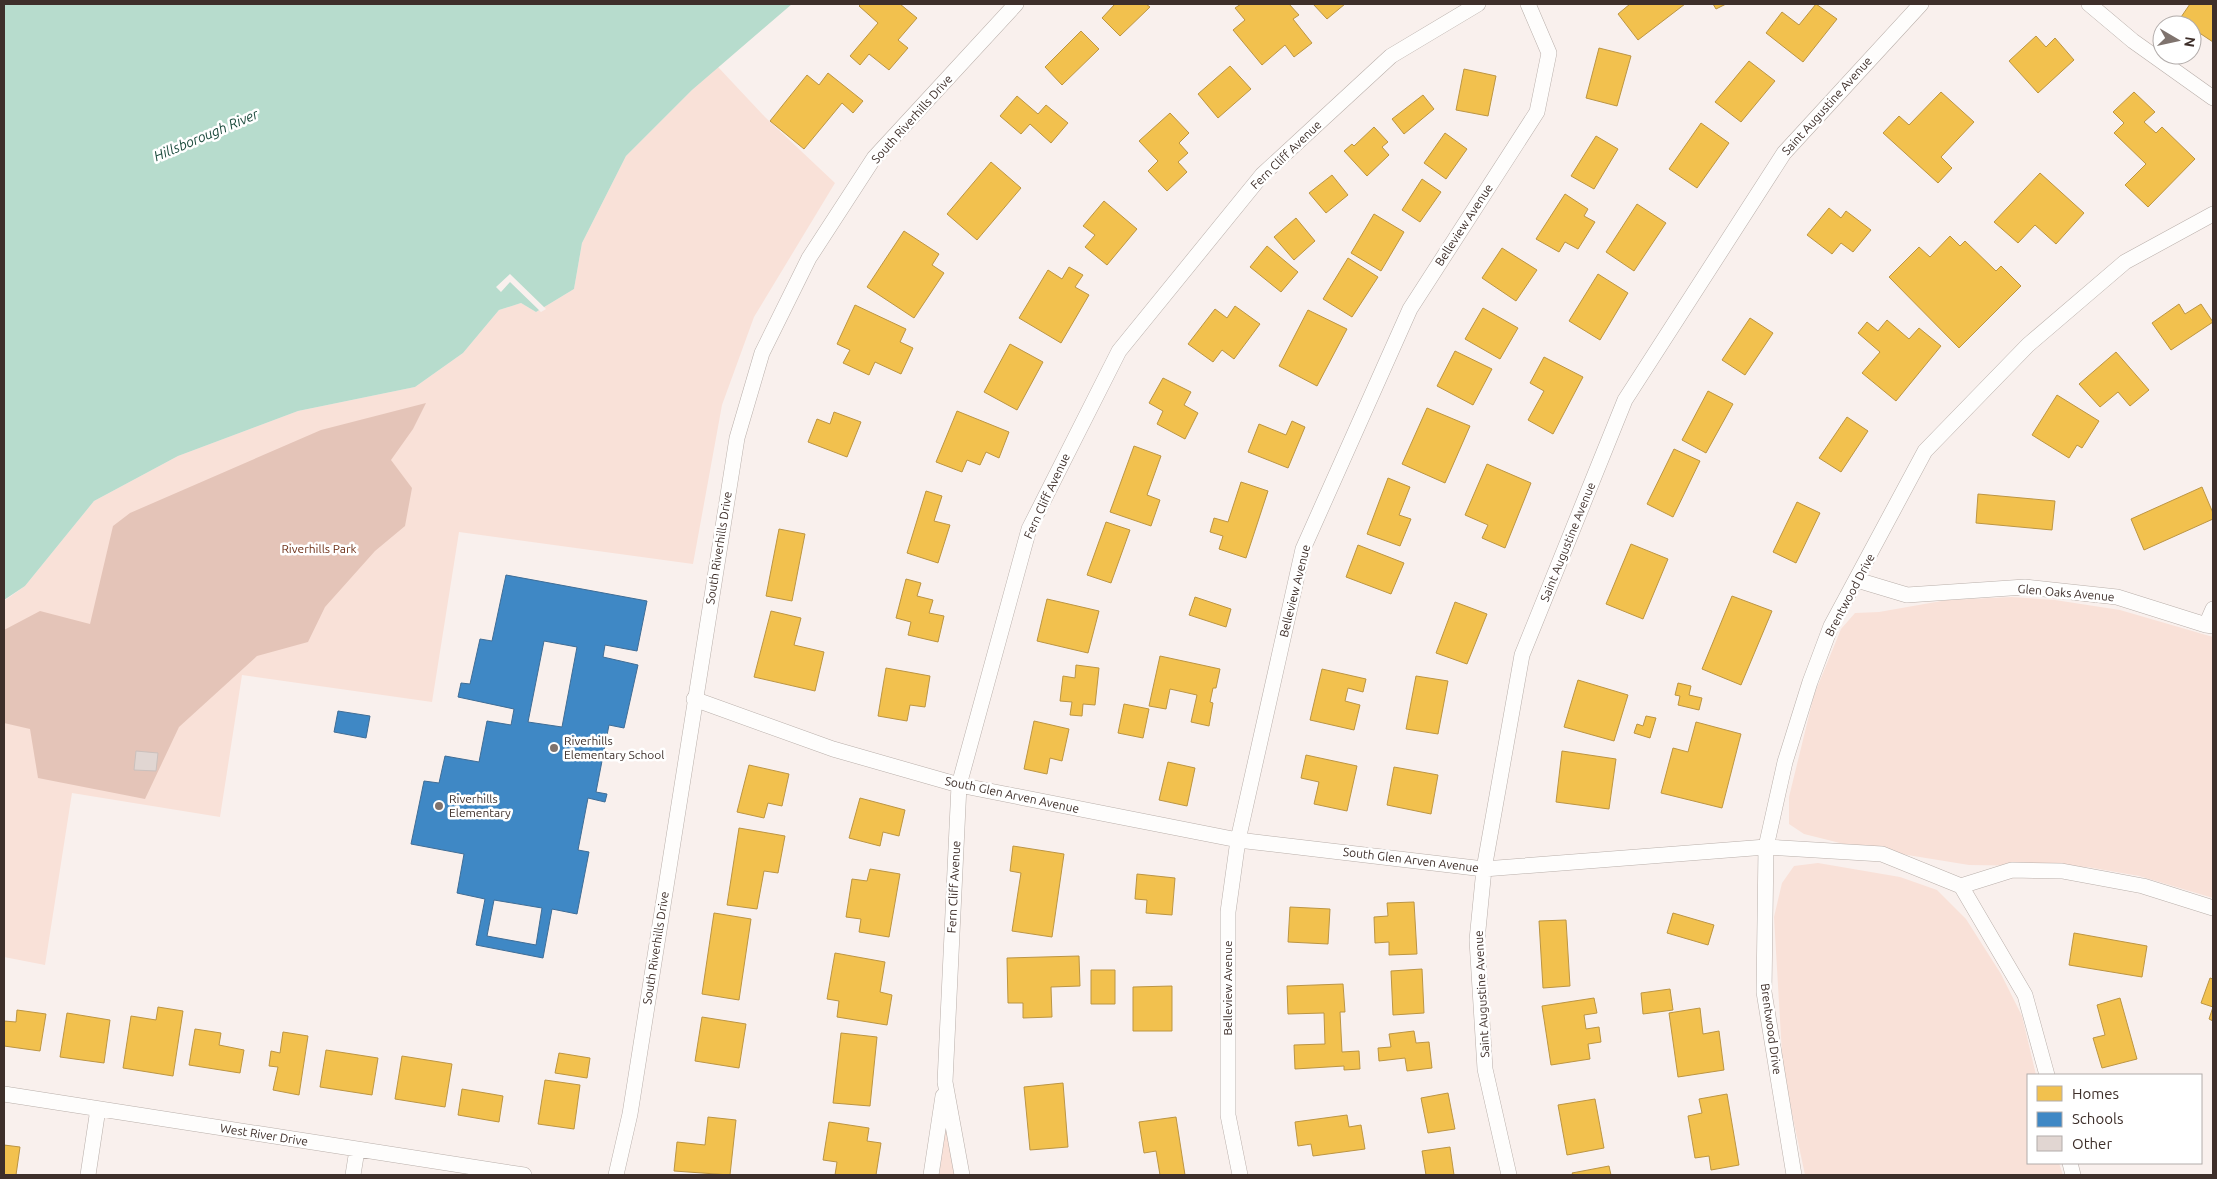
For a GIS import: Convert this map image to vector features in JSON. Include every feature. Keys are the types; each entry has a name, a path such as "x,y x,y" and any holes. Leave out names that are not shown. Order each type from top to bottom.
{"street":[{"name":"South Riverhills Drive","path":"616,1175 630,1114 694,699 737,438 762,353 808,258 874,158 1016,4"},
{"name":"Fern Cliff Avenue","path":"962,1175 945,1082 959,785 1029,529 1119,351 1262,175 1391,56 1478,4"},
{"name":"Belleview Avenue","path":"1240,1175 1228,1115 1228,912 1238,840 1303,549 1410,309 1537,112 1549,53 1528,4"},
{"name":"Saint Augustine Avenue","path":"1509,1175 1485,1069 1477,940 1484,869 1522,655 1625,400 1784,153 1921,4"},
{"path":"2090,4 2133,41 2213,98"},
{"name":"Brentwood Drive","path":"1794,1175 1764,992 1766,847 1786,762 1810,682 1831,626 1925,451 2028,345 2125,262 2213,214"},
{"name":"Glen Oaks Avenue","path":"1857,580 1907,595 2026,587 2117,597 2209,626"},
{"path":"2209,626 2213,609"},
{"name":"South Glen Arven Avenue","path":"694,699 833,748 959,785 1238,840 1484,869 1766,847 1882,854 1961,886"},
{"path":"2047,1074 2025,995 1961,886 2012,870 2062,871 2143,886 2213,908"},
{"path":"931,1175 945,1082"},
{"name":"West River Drive","path":"4,1094 524,1175"},
{"path":"88,1175 98,1109"},
{"path":"353,1175 357,1150"}],"green space":[{"name":"Riverhills Park","path":"718,67 765,117 835,183 754,317 722,405 693,564 459,532 432,702 242,675 220,817 72,793 45,965 4,957 4,601 25,586 94,501 178,456 298,411 415,387 463,353 499,310 521,303 536,312 574,289 582,243 626,156 692,90"},
{"path":"426,403 413,429 391,460 412,488 405,526 375,551 325,607 308,642 257,656 179,727 145,799 38,778 30,729 4,723 4,630 40,611 90,624 113,526 130,513 321,430"},
{"path":"2012,597 2055,600 2120,610 2213,637 2213,898 2139,876 2087,867 1969,865 1852,846 1804,834 1789,824 1789,797 1814,695 1841,629 1855,613 1879,612 1947,600"},
{"path":"1818,863 1900,877 1937,890 1966,919 2001,974 2022,1016 2036,1074 2027,1074 2027,1164 2059,1164 2063,1175 1805,1175 1783,1071 1774,917 1782,883 1794,866"},
{"path":"946,1121 958,1175 939,1175"}],"water":[{"name":"Hillsborough River","path":"4,4 792,4 692,90 626,156 582,243 574,289 536,312 521,303 499,310 463,353 415,387 298,411 178,456 94,501 25,586 4,600"}],"pier":[{"path":"510,274 546,309 541,312 510,282 501,292 496,287"}],"building: Homes":[{"path":"861,4 900,4 917,18 898,40 908,48 889,70 869,54 860,65 850,56 878,23 859,6"},
{"path":"1115,4 1146,4 1150,7 1120,36 1102,18"},
{"path":"1241,4 1289,4 1299,15 1293,19 1312,43 1294,57 1285,45 1262,65 1233,30 1245,20 1235,8"},
{"path":"1313,4 1345,4 1327,19"},
{"path":"1630,4 1685,4 1638,40 1618,14"},
{"path":"1713,4 1726,4 1716,9"},
{"path":"1816,4 1837,19 1803,62 1766,33 1782,12 1799,25"},
{"path":"2190,4 2213,4 2213,42 2202,35 2202,15 2182,15"},
{"path":"1081,31 1099,49 1062,85 1045,67"},
{"path":"2036,36 2046,47 2055,38 2074,60 2038,93 2009,61"},
{"path":"1599,48 1631,56 1617,106 1586,98"},
{"path":"1749,61 1775,81 1741,122 1715,102"},
{"path":"1230,66 1251,89 1218,118 1198,94"},
{"path":"1464,69 1496,76 1488,116 1456,110"},
{"path":"828,73 863,101 853,113 842,103 804,149 770,121 807,75 819,85"},
{"path":"1941,92 1974,122 1941,157 1952,168 1938,183 1883,133 1899,116 1909,125"},
{"path":"2134,92 2155,112 2144,122 2156,133 2162,127 2195,159 2148,207 2125,185 2146,164 2114,133 2124,123 2113,112"},
{"path":"1423,95 1434,109 1404,134 1392,119"},
{"path":"1017,96 1038,114 1046,105 1068,123 1051,143 1030,124 1021,134 1000,116"},
{"path":"1170,113 1189,133 1179,143 1188,153 1178,162 1187,172 1167,191 1148,171 1158,161 1139,141"},
{"path":"1701,123 1729,143 1697,188 1669,169"},
{"path":"1374,127 1388,142 1382,147 1389,155 1367,176 1344,151 1352,144 1354,146"},
{"path":"1445,133 1467,149 1446,179 1424,163"},
{"path":"1596,136 1618,149 1594,189 1571,176"},
{"path":"991,162 1021,188 977,240 947,214"},
{"path":"2040,173 2084,213 2056,244 2035,225 2018,243 1994,222"},
{"path":"1332,175 1348,195 1326,213 1309,193"},
{"path":"1422,179 1441,192 1420,222 1402,210"},
{"path":"1565,194 1588,209 1584,216 1595,222 1578,249 1565,242 1559,252 1536,239"},
{"path":"1104,201 1137,229 1107,265 1085,247 1095,235 1083,226"},
{"path":"1637,204 1666,223 1634,271 1606,252"},
{"path":"1829,208 1841,218 1846,211 1871,230 1853,252 1841,243 1832,254 1807,235"},
{"path":"1374,214 1404,232 1381,271 1351,253"},
{"path":"1296,218 1315,241 1294,260 1274,237"},
{"path":"904,231 939,254 932,265 944,273 914,318 867,287"},
{"path":"1950,236 1960,246 1965,241 1996,271 2001,266 2021,286 1959,348 1889,277 1919,247 1930,257"},
{"path":"1267,246 1298,272 1281,292 1250,267"},
{"path":"1502,248 1537,270 1516,301 1482,278"},
{"path":"1348,258 1378,277 1352,317 1323,299"},
{"path":"1069,267 1083,275 1075,287 1089,295 1061,343 1019,318 1048,270 1062,279"},
{"path":"1598,274 1628,293 1600,340 1569,321"},
{"path":"2179,304 2185,314 2201,304 2213,322 2171,350 2152,323"},
{"path":"855,305 906,329 900,342 913,348 901,374 875,362 869,375 843,363 850,350 837,344"},
{"path":"1235,306 1260,324 1234,359 1222,350 1213,362 1188,344 1215,309 1227,318"},
{"path":"1483,308 1518,328 1500,359 1465,339"},
{"path":"1308,310 1347,329 1317,386 1279,366"},
{"path":"1750,318 1773,333 1745,375 1722,360"},
{"path":"1887,320 1909,339 1919,328 1941,346 1896,401 1862,373 1880,352 1858,333 1867,322 1878,331"},
{"path":"1010,344 1043,362 1017,410 984,392"},
{"path":"1455,351 1492,369 1473,405 1437,386"},
{"path":"2116,352 2149,390 2130,406 2118,392 2100,407 2079,384"},
{"path":"1544,357 1583,377 1553,434 1528,420 1544,391 1530,383"},
{"path":"1163,378 1191,392 1184,405 1198,413 1185,439 1157,424 1163,411 1149,403"},
{"path":"1708,391 1733,404 1706,453 1682,440"},
{"path":"2057,395 2099,421 2082,448 2077,445 2069,458 2032,435"},
{"path":"1427,408 1470,426 1445,483 1402,464"},
{"path":"957,411 1009,432 999,458 986,452 980,465 967,460 962,472 936,462"},
{"path":"834,412 861,422 847,457 808,442 817,419 830,424"},
{"path":"1847,417 1868,431 1841,472 1819,458"},
{"path":"1292,421 1305,427 1288,468 1248,452 1259,424 1286,435"},
{"path":"1134,446 1161,456 1147,495 1160,500 1151,526 1110,512"},
{"path":"1674,449 1700,461 1673,517 1647,504"},
{"path":"1487,464 1531,483 1505,548 1482,538 1488,525 1465,515"},
{"path":"1388,478 1410,487 1399,515 1411,519 1400,546 1367,534"},
{"path":"1241,482 1268,491 1246,558 1219,549 1223,536 1210,532 1214,518 1228,522"},
{"path":"2202,487 2213,513 2213,519 2144,550 2131,519"},
{"path":"926,491 942,496 934,521 950,525 938,563 907,553"},
{"path":"1978,494 2055,501 2052,530 1976,523"},
{"path":"1797,502 1820,513 1796,563 1773,552"},
{"path":"1106,522 1130,530 1111,583 1087,575"},
{"path":"779,529 805,534 792,601 766,596"},
{"path":"1631,544 1668,559 1643,619 1606,604"},
{"path":"1358,545 1404,563 1391,594 1346,577"},
{"path":"906,579 921,583 917,596 933,600 929,613 944,616 938,642 908,635 911,622 896,618"},
{"path":"1732,596 1772,611 1741,685 1702,669"},
{"path":"1195,597 1231,609 1226,627 1189,615"},
{"path":"1047,599 1099,611 1088,653 1037,641"},
{"path":"1455,602 1487,614 1467,664 1436,653"},
{"path":"771,611 801,618 794,645 824,652 815,691 754,677"},
{"path":"1160,656 1220,669 1216,688 1213,688 1210,702 1213,703 1209,726 1191,722 1197,695 1170,689 1166,709 1149,706"},
{"path":"1076,665 1099,668 1095,705 1083,704 1082,716 1070,715 1072,702 1060,701 1063,676 1075,678"},
{"path":"886,668 930,676 925,707 910,705 907,721 878,716"},
{"path":"1322,669 1366,679 1363,692 1348,688 1345,701 1360,705 1354,730 1310,720"},
{"path":"1416,676 1448,681 1438,734 1406,729"},
{"path":"1578,680 1628,695 1614,741 1564,727"},
{"path":"1678,683 1691,686 1689,695 1702,698 1699,710 1678,705 1680,696 1675,695"},
{"path":"1124,704 1149,709 1143,738 1118,733"},
{"path":"1646,716 1656,718 1650,738 1634,733 1637,724 1643,726"},
{"path":"1034,721 1069,729 1062,761 1050,758 1047,774 1024,769"},
{"path":"1696,722 1741,734 1722,808 1661,793 1673,748 1688,752"},
{"path":"1562,751 1616,759 1609,809 1556,802"},
{"path":"1306,755 1357,766 1347,811 1314,804 1319,782 1301,778"},
{"path":"1168,762 1195,768 1187,806 1159,800"},
{"path":"749,765 789,774 782,806 768,803 764,818 737,812"},
{"path":"1394,767 1438,775 1431,814 1387,805"},
{"path":"860,798 905,810 899,836 883,832 880,846 849,838"},
{"path":"739,828 785,836 778,873 764,871 757,909 727,905"},
{"path":"1013,846 1064,854 1052,937 1012,931 1021,873 1010,871"},
{"path":"870,869 900,874 889,937 859,932 861,919 846,917 852,879 867,881"},
{"path":"1137,874 1175,878 1172,915 1146,913 1147,900 1135,899"},
{"path":"1414,902 1417,954 1389,955 1389,942 1375,943 1374,917 1388,916 1387,903"},
{"path":"1290,907 1330,909 1328,944 1288,942"},
{"path":"714,913 751,919 739,1000 702,994"},
{"path":"1673,913 1714,925 1708,945 1667,933"},
{"path":"1566,920 1570,986 1543,988 1539,921"},
{"path":"2074,933 2147,946 2142,977 2069,965"},
{"path":"835,953 885,962 880,992 892,995 887,1025 837,1017 839,1001 827,999"},
{"path":"1079,956 1080,986 1051,987 1052,1017 1023,1018 1023,1003 1008,1003 1007,958"},
{"path":"1422,969 1424,1013 1393,1015 1391,971"},
{"path":"1091,970 1115,970 1115,1004 1091,1004"},
{"path":"2210,978 2213,979 2213,1007 2201,1003"},
{"path":"1343,984 1345,1012 1340,1012 1342,1052 1359,1051 1360,1069 1344,1070 1344,1066 1295,1069 1294,1045 1325,1044 1324,1013 1288,1014 1287,986"},
{"path":"1172,986 1172,1031 1133,1031 1133,987"},
{"path":"1670,989 1673,1010 1643,1014 1641,993"},
{"path":"1594,998 1597,1013 1584,1015 1586,1029 1599,1027 1601,1042 1588,1044 1590,1059 1551,1065 1542,1006"},
{"path":"2120,998 2137,1059 2102,1068 2093,1038 2105,1035 2097,1005"},
{"path":"158,1007 183,1011 173,1076 123,1068 131,1016 156,1020"},
{"path":"2213,1007 2213,1021 2209,1019"},
{"path":"1700,1008 1703,1034 1719,1031 1724,1070 1678,1077 1669,1013"},
{"path":"17,1010 46,1014 40,1051 4,1046 4,1021 16,1022"},
{"path":"67,1013 110,1020 104,1063 60,1057"},
{"path":"702,1017 746,1024 739,1068 695,1061"},
{"path":"195,1029 221,1033 219,1045 244,1050 240,1073 189,1065"},
{"path":"1414,1031 1416,1043 1429,1042 1432,1068 1407,1071 1405,1058 1379,1061 1378,1048 1391,1047 1389,1034"},
{"path":"283,1032 308,1036 299,1095 273,1090 278,1067 269,1066 271,1051 280,1053"},
{"path":"841,1033 877,1037 870,1106 833,1103"},
{"path":"326,1050 378,1058 372,1095 320,1087"},
{"path":"559,1053 590,1058 587,1078 555,1073"},
{"path":"402,1056 452,1064 445,1107 395,1099"},
{"path":"545,1080 580,1085 574,1129 538,1124"},
{"path":"1063,1083 1068,1147 1030,1150 1024,1087"},
{"path":"462,1089 503,1096 499,1122 458,1115"},
{"path":"1448,1093 1455,1129 1428,1133 1421,1098"},
{"path":"1727,1094 1739,1165 1711,1170 1709,1156 1695,1158 1688,1116 1702,1113 1699,1099"},
{"path":"1595,1099 1604,1148 1567,1155 1558,1105"},
{"path":"1347,1115 1349,1127 1361,1125 1365,1149 1313,1156 1311,1144 1298,1146 1295,1122"},
{"path":"708,1117 736,1120 730,1175 674,1171 677,1142 705,1145"},
{"path":"1176,1117 1185,1175 1160,1175 1156,1151 1144,1153 1139,1122"},
{"path":"829,1122 869,1128 867,1141 881,1143 876,1175 835,1175 837,1162 823,1160"},
{"path":"4,1145 20,1147 16,1175 4,1175"},
{"path":"1450,1147 1454,1175 1426,1175 1422,1151"},
{"path":"1609,1166 1611,1175 1573,1175 1572,1173"}],"building: Schools":[{"path":"506,575 647,601 637,651 605,645 603,657 638,665 624,728 609,725 596,792 607,794 605,802 588,798 578,850 589,852 577,914 552,909 543,958 476,945 485,899 457,893 464,854 411,844 424,781 439,783 445,756 479,762 487,721 511,725 514,709 458,697 461,683 470,684 480,639 492,641","holes":["544,641 577,647 562,727 528,722","494,900 542,908 536,945 487,936"]},
{"path":"338,711 370,716 366,738 334,732"}],"building: Other":[{"path":"136,751 158,753 156,771 134,770"}],"place":[{"name":"Riverhills Elementary School","path":"554,748"},
{"name":"Riverhills Elementary","path":"439,806"}]}
